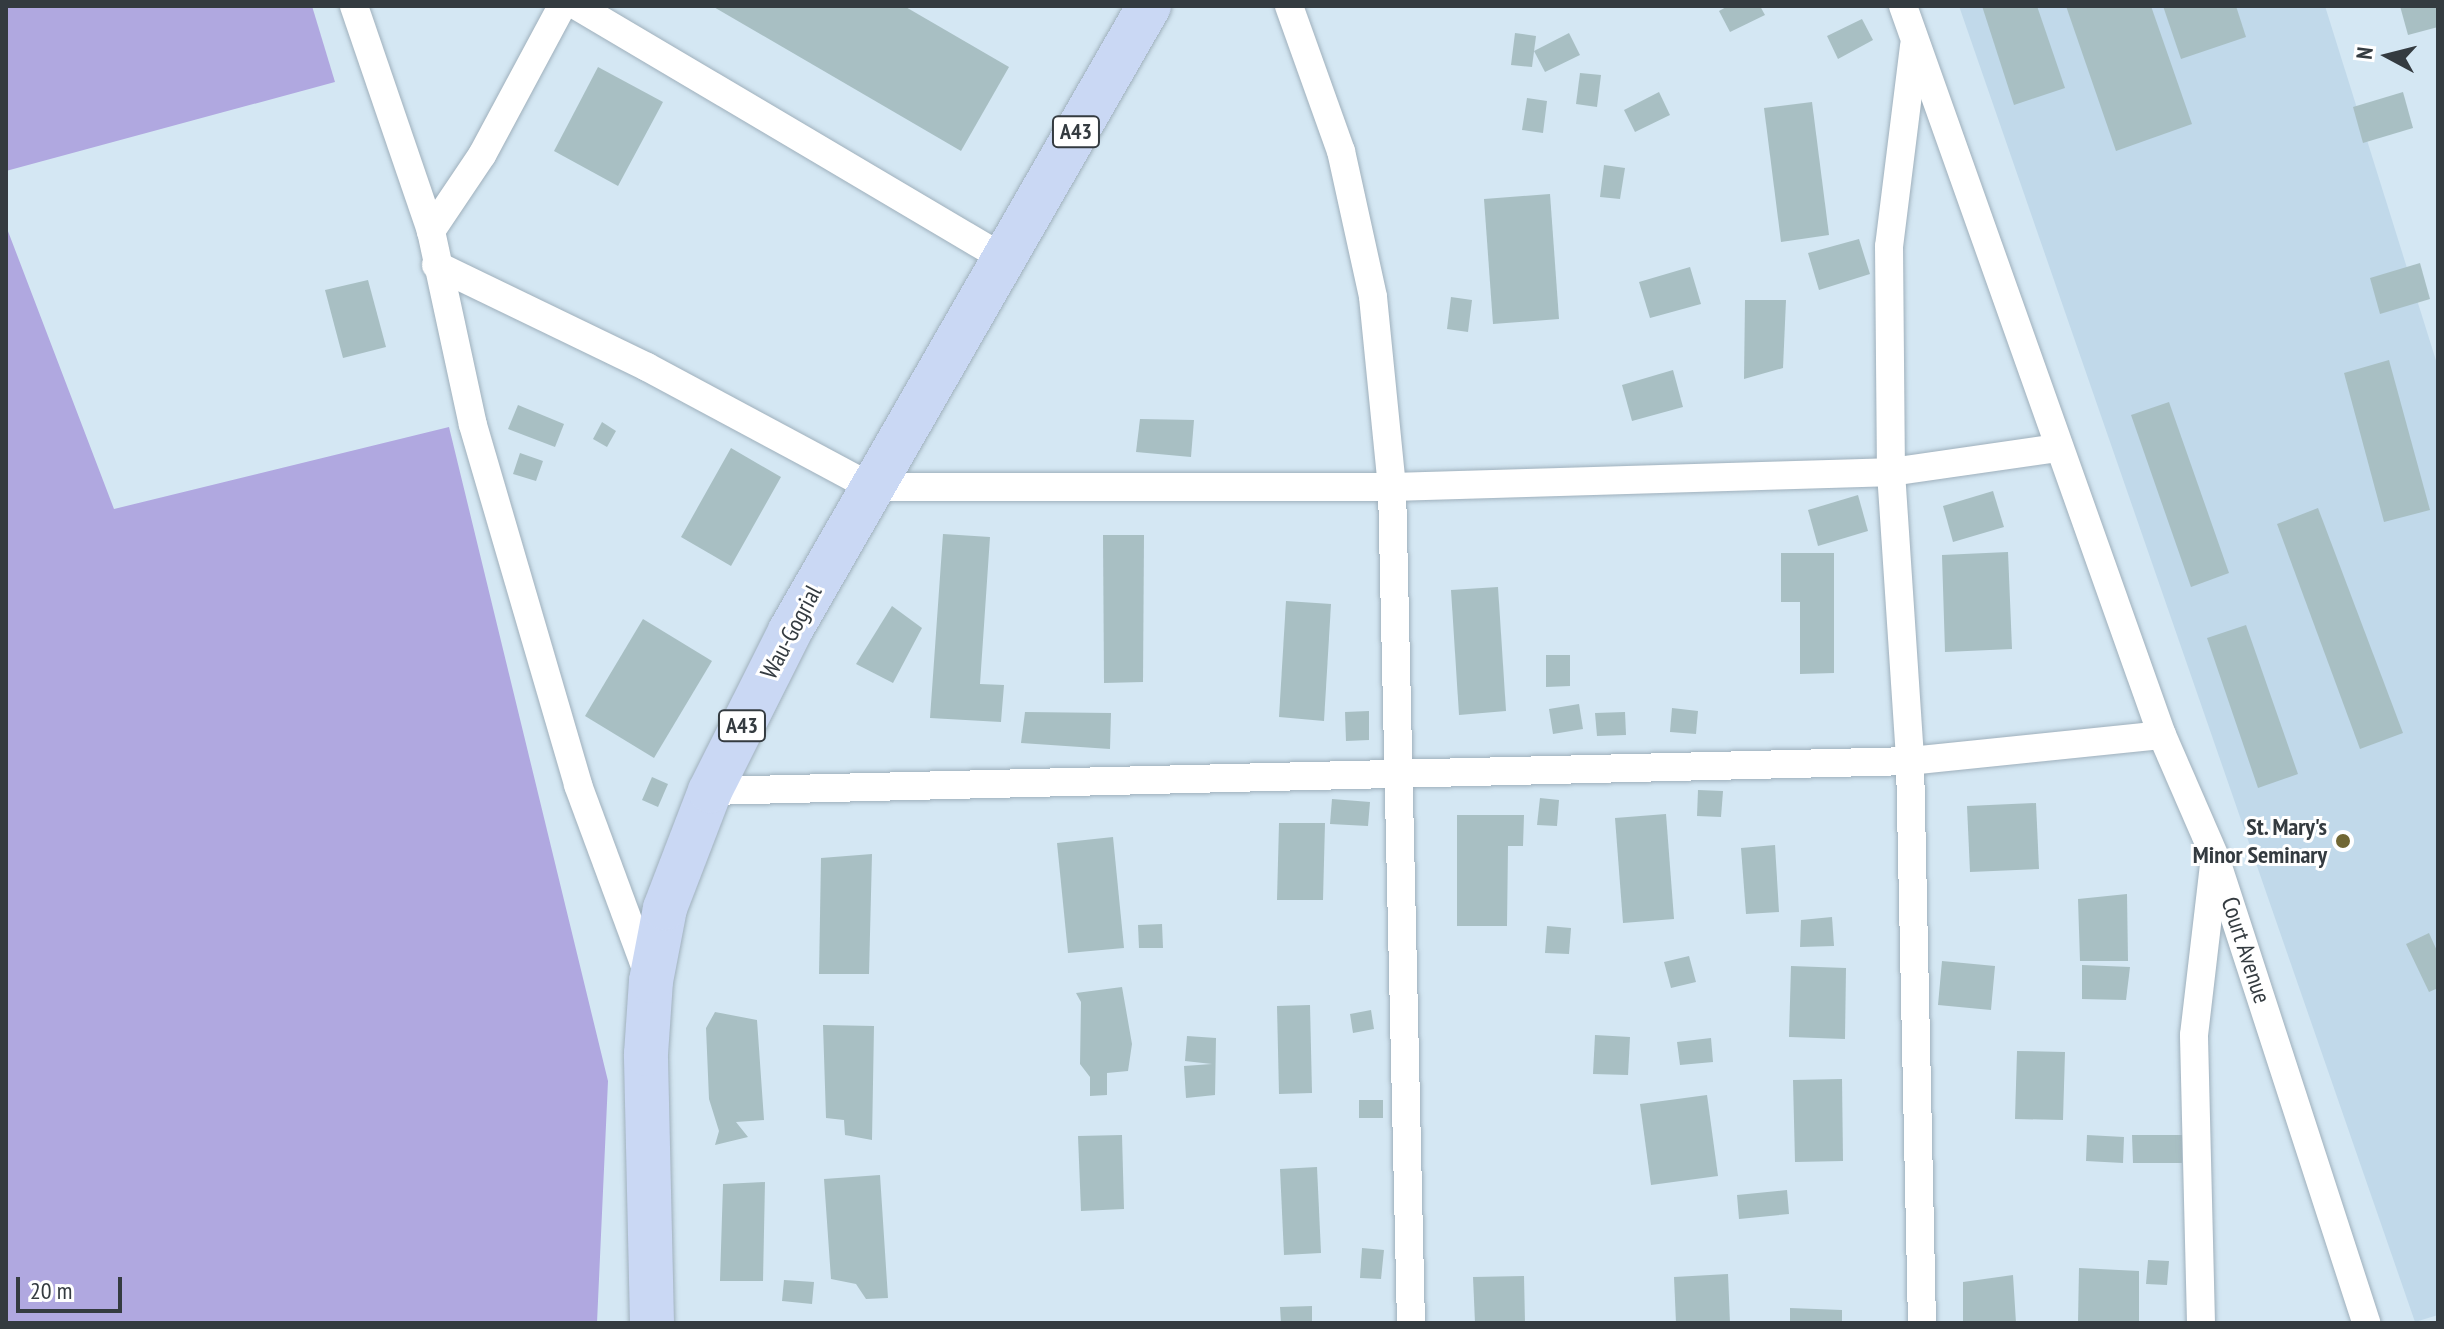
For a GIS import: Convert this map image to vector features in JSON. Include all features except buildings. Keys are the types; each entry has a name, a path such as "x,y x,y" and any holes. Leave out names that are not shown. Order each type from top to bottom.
{"main road":[{"name":"Wau-Gogrial","path":"652,1323 646,1054 651,981 665,908 710,791 790,631 1149,6"}],"street":[{"path":"354,6 431,231 473,425 578,785 651,981"},
{"path":"431,231 482,155 562,6"},
{"path":"577,6 1003,258"},
{"path":"1289,6 1341,151 1373,297 1392,487 1411,1323"},
{"name":"Court Avenue","path":"1903,6 2162,735 2215,857 2366,1323"},
{"path":"1915,38 1889,246 1891,472 1910,761 1922,1323"},
{"path":"436,265 647,367 871,487 1392,487 1891,472 2058,448"},
{"path":"710,791 1910,761 2162,735"},
{"path":"2201,1323 2194,1035 2215,857"}],"shaded area":[{"path":"6,6 312,6 335,82 6,171"},
{"name":"St. Mary's Minor Seminary","path":"1959,6 2325,6 2438,367 2438,1315 2415,1322"},
{"path":"6,226 114,509 449,427 608,1081 597,1323 6,1323"}],"place":[{"name":"St. Mary's Minor Seminary","path":"2343,841"}]}
